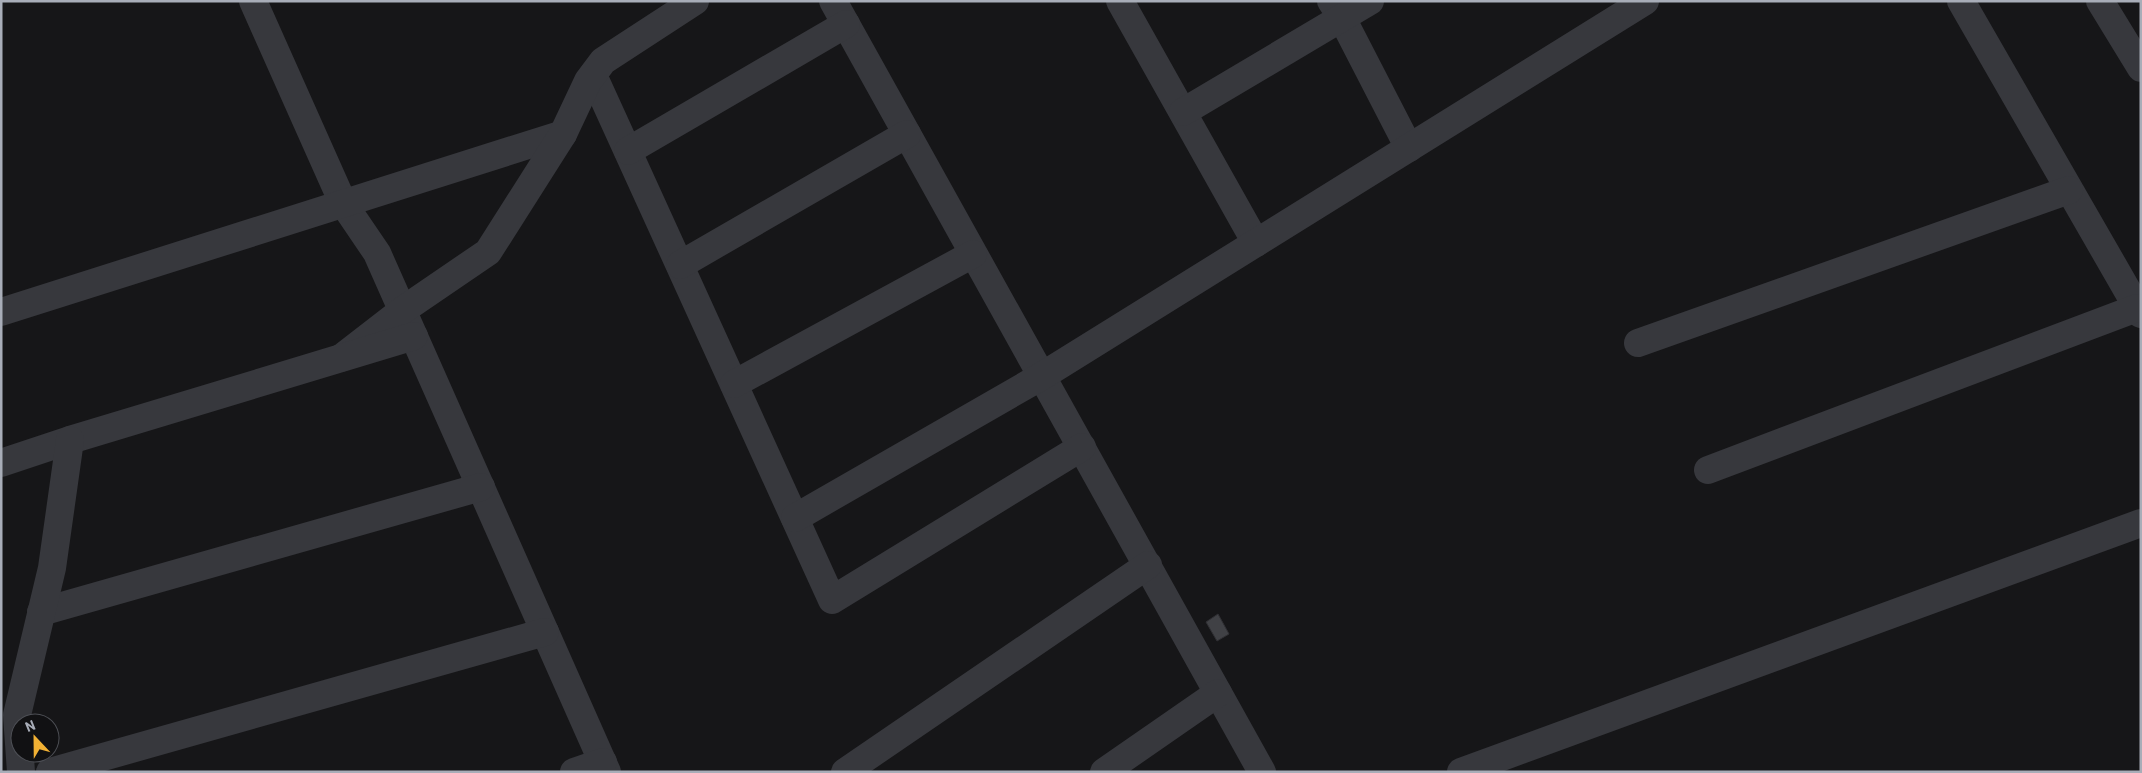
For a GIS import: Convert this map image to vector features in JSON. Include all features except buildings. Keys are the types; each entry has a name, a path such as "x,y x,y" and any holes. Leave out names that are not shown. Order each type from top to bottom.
{"street":[{"path":"253,1 343,203 377,253 605,767 574,772"},
{"path":"341,358 403,310 488,252 563,134 593,75 603,61 695,1"},
{"path":"1120,1 1256,243"},
{"path":"1183,112 1336,10 1370,1"},
{"path":"795,518 1042,376 1645,1"},
{"path":"1708,470 2139,311 1961,1"},
{"path":"2100,1 2141,68"},
{"path":"1336,10 1409,148"},
{"path":"628,151 840,13 1262,772"},
{"path":"593,75 832,600 1082,447"},
{"path":"1,312 563,134"},
{"path":"680,265 907,134"},
{"path":"1638,343 2069,190"},
{"path":"734,384 973,254"},
{"path":"1,463 70,440 414,336"},
{"path":"21,772 17,715 52,568 70,440"},
{"path":"41,612 481,487"},
{"path":"1461,772 2141,523"},
{"path":"845,772 1148,565"},
{"path":"50,772 545,632"},
{"path":"1104,772 1218,693"}]}
